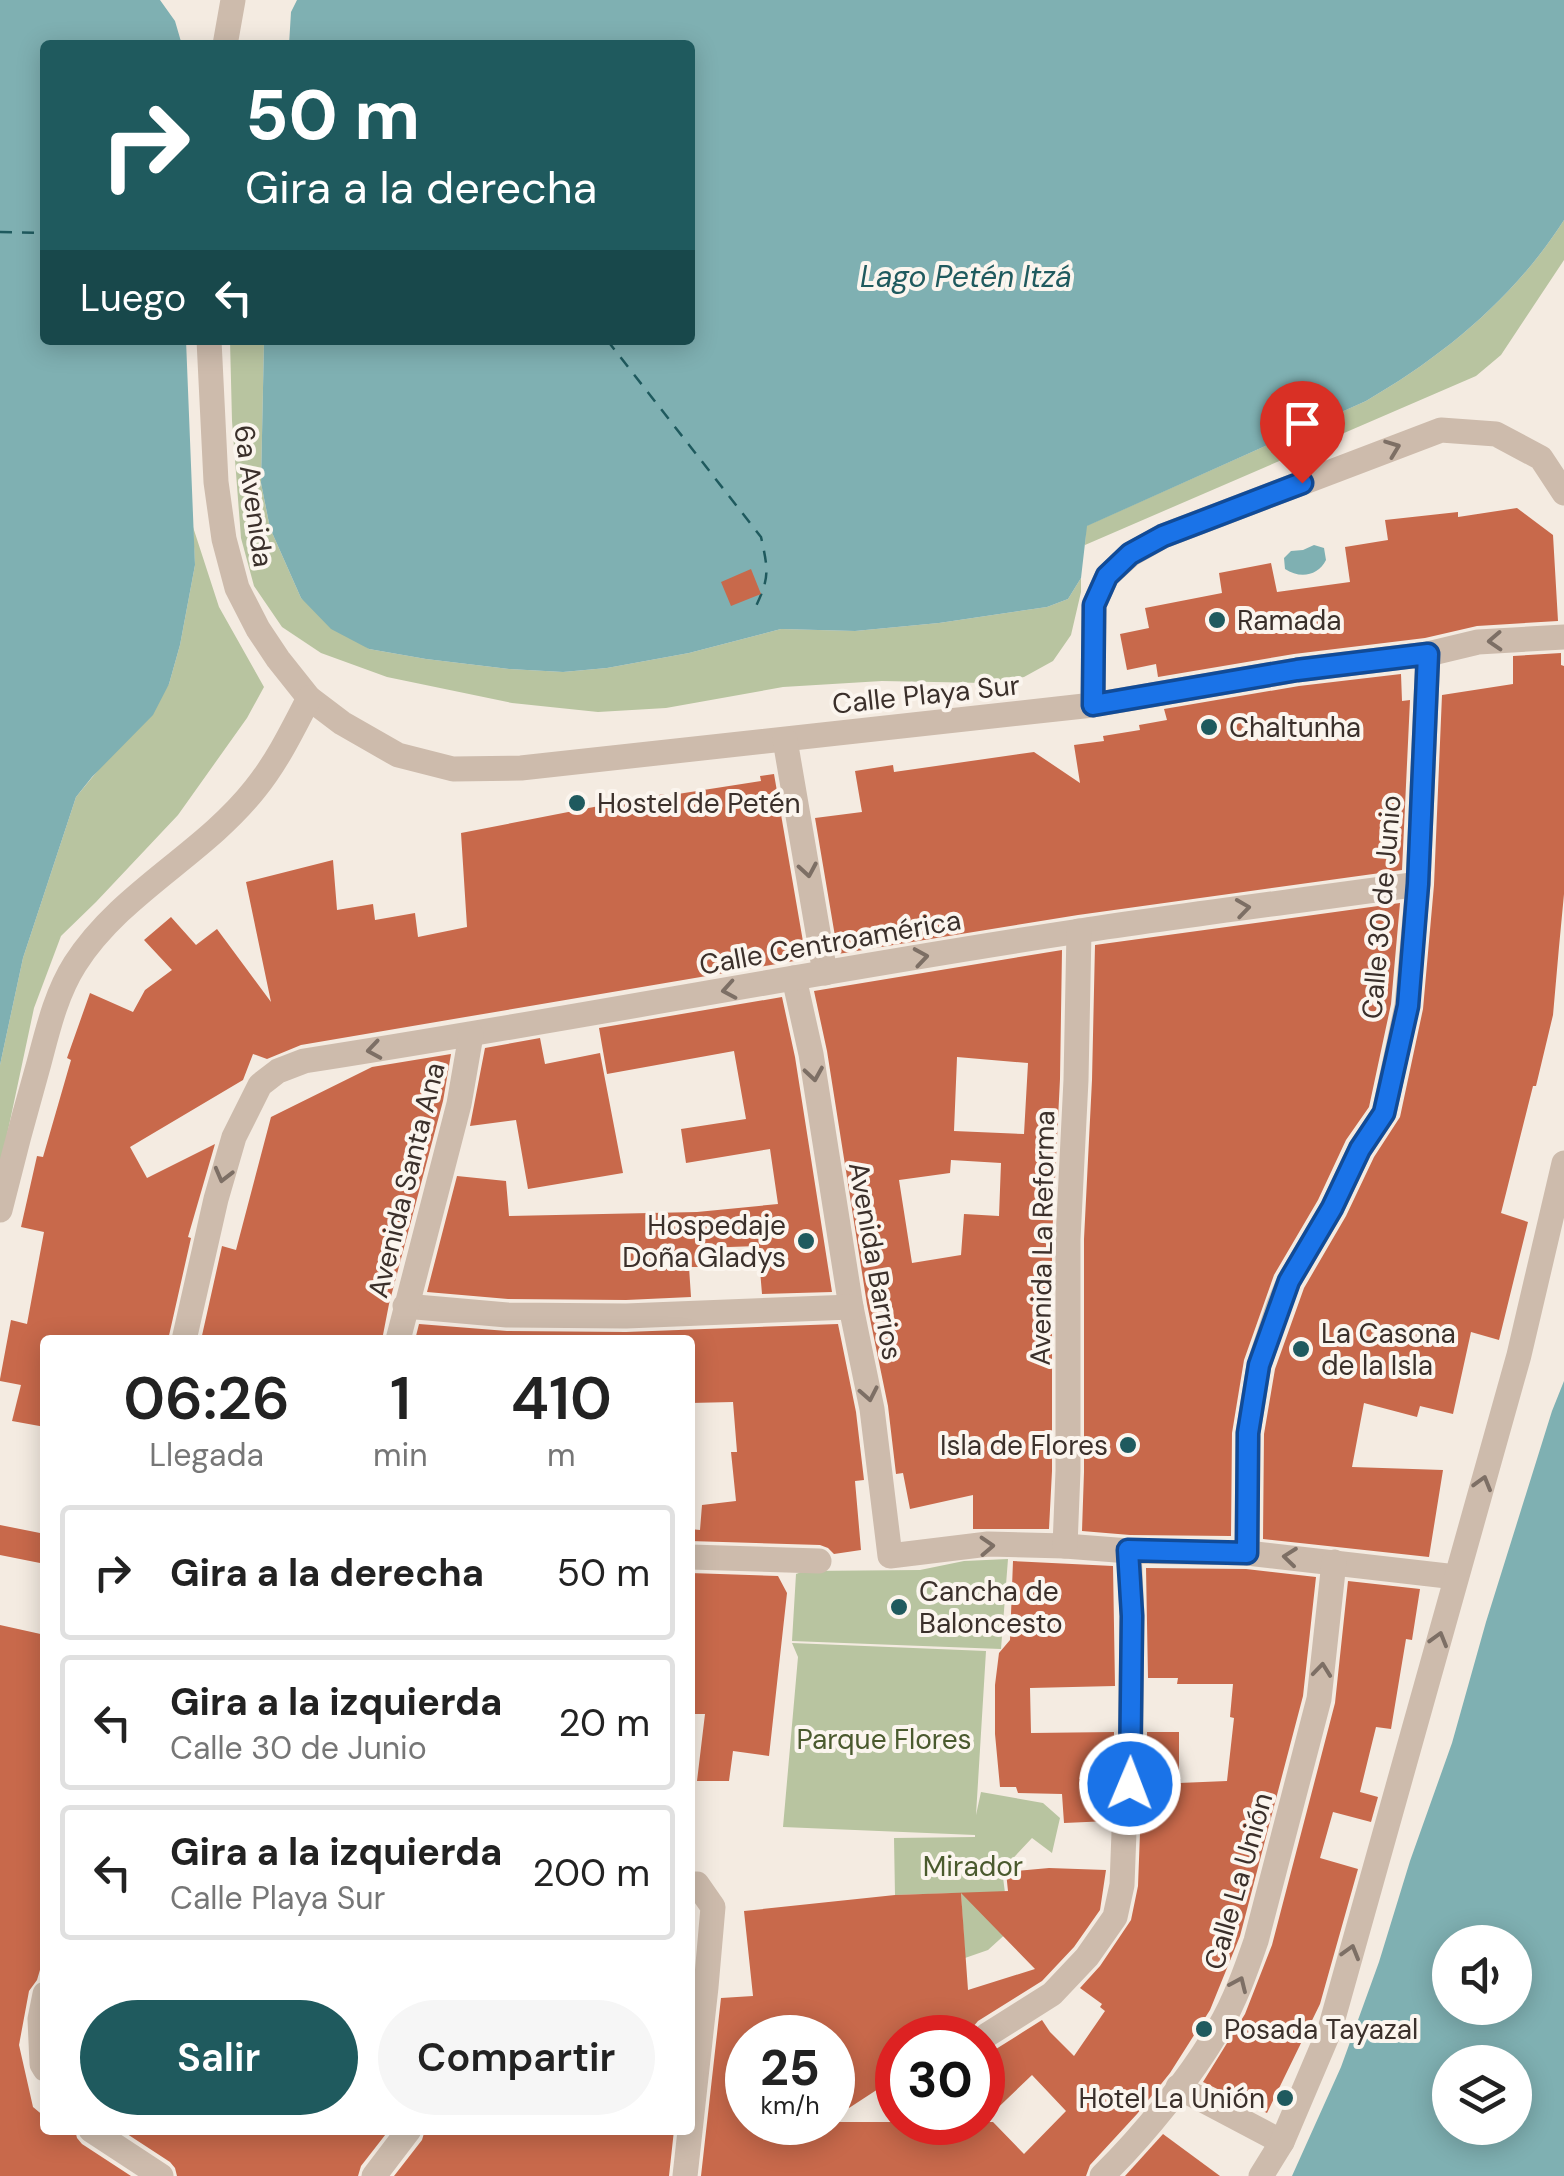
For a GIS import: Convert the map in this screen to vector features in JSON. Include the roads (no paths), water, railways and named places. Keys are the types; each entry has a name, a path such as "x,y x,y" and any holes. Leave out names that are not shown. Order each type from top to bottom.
{"street":[{"path":"225,40 232,0"},
{"name":"6a Avenida","path":"209,345 216,482 224,539 238,588 258,629 309,698"},
{"path":"1093,705 1094,605 1107,576 1130,554 1163,536 1441,430 1496,434 1541,458 1564,493"},
{"name":"Calle Playa Sur","path":"309,698 398,756 452,769 521,768 1093,705 1297,670 1428,654 1478,642 1564,637"},
{"name":"Calle 30 de Junio","path":"1247,1553 1248,1433 1259,1365 1289,1281 1332,1208 1360,1149 1384,1113 1408,1006 1418,884 1428,654"},
{"path":"0,1210 55,1005 74,966 104,925 219,826 254,790 309,698"},
{"path":"785,740 825,972"},
{"name":"Calle Centroamérica","path":"185,1335 234,1138 260,1085 278,1070 304,1061 825,972 1079,931 1418,884"},
{"name":"Avenida La Reforma","path":"1065,1546 1068,1239 1079,931"},
{"name":"Avenida Barrios","path":"794,978 811,1054 851,1307 872,1408 890,1556 988,1544 1065,1546"},
{"name":"Avenida Santa Ana","path":"399,1335 459,1104 470,1035"},
{"path":"1260,2176 1282,2142 1330,2028 1519,1354 1564,1163"},
{"path":"405,1306 566,1316 851,1307"},
{"path":"1065,1546 1247,1553 1456,1577"},
{"path":"1005,2024 1052,1994 1087,1957 1115,1917 1122,1886 1130,1784 1132,1616 1128,1550"},
{"path":"695,1557 818,1561"},
{"name":"Calle La Unión","path":"1102,2176 1178,2088 1220,2028 1244,1974 1319,1699 1334,1562"},
{"path":"695,1886 713,1907 695,2086"},
{"path":"1178,2088 1282,2142"},
{"path":"99,2135 162,2176"},
{"path":"374,2176 405,2135"},
{"path":"685,2176 690,2135"}],"water":[{"path":"0,0 160,0 175,21 181,40 40,40 40,345 186,345 195,565 169,684 153,715 76,797 23,958 0,1065"},
{"name":"Lago Petén Itzá","path":"297,0 1564,0 1564,220 1500,299 1450,344 1395,383 1366,401 1087,526 1081,578 1068,599 1047,607 939,623 855,631 781,629 689,653 607,668 563,672 426,659 369,649 331,629 301,598 270,528 261,483 264,345 695,345 695,40 289,40 291,12"},
{"path":"1314,545 1324,548 1326,560 1318,570 1302,575 1285,569 1284,558 1291,551"},
{"path":"1564,1381 1564,2176 1292,2176 1341,2067 1379,1962 1452,1743 1486,1622"}],"place":[{"name":"Ramada","path":"1217,620"},
{"name":"Chaltunha","path":"1209,727"},
{"name":"Hostel de Petén","path":"577,803"},
{"name":"Hospedaje Doña Gladys","path":"806,1241"},
{"name":"La Casona de la Isla","path":"1301,1349"},
{"name":"Isla de Flores","path":"1128,1445"},
{"name":"Cancha de Baloncesto","path":"899,1607"},
{"name":"Posada Tayazal","path":"1204,2029"},
{"name":"Hotel La Unión","path":"1285,2098"}],"park label":[{"name":"Parque Flores","path":"884,1739"},
{"name":"Mirador","path":"973,1866"}]}
